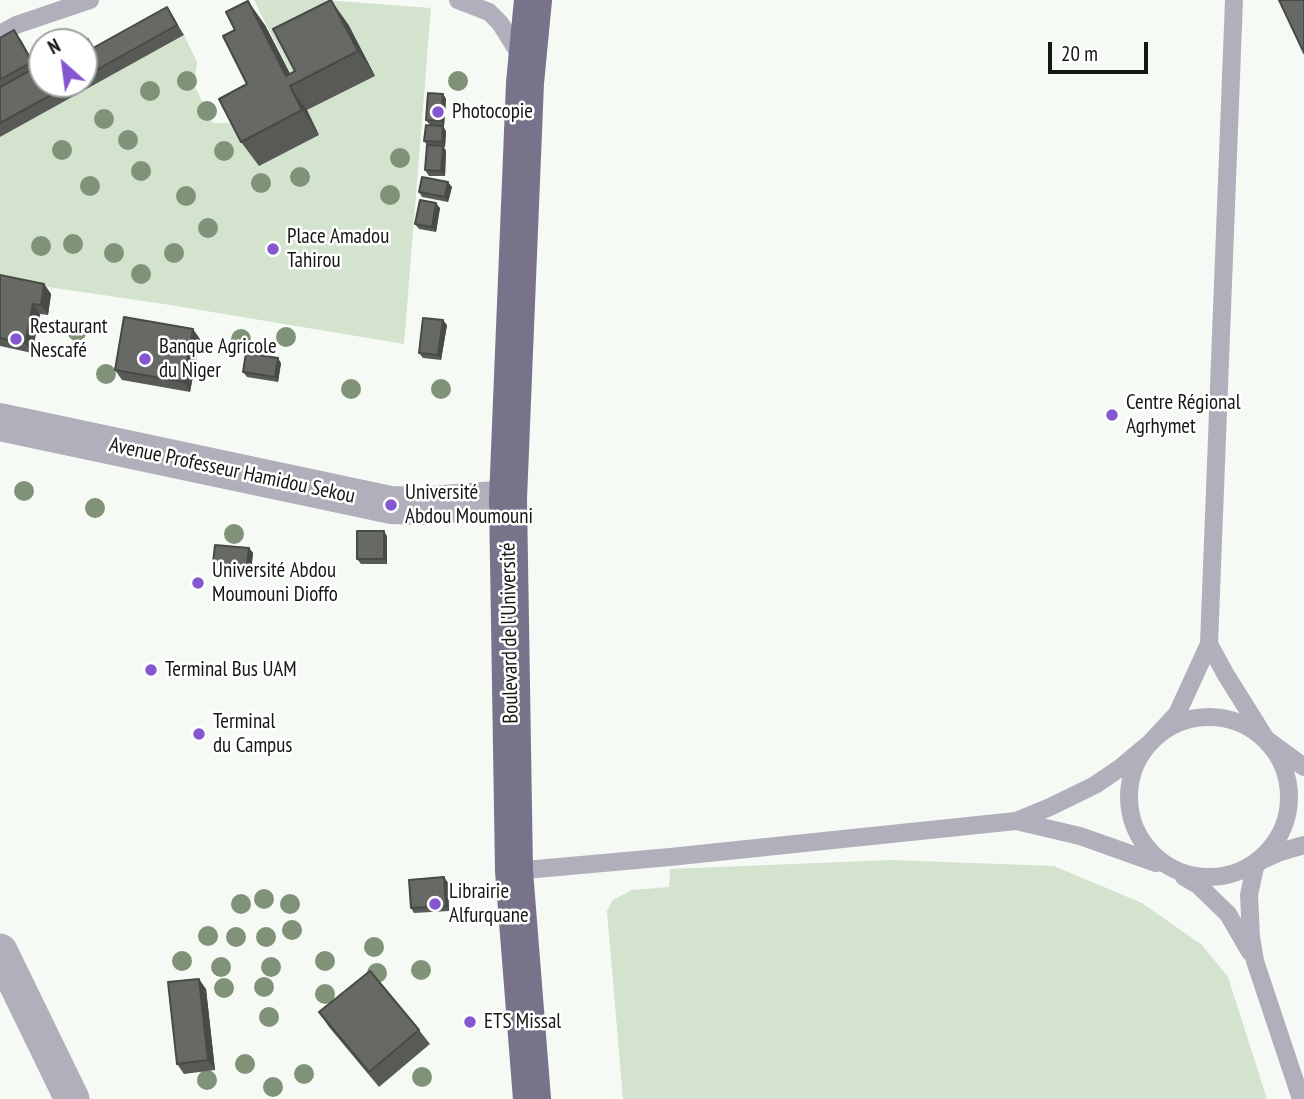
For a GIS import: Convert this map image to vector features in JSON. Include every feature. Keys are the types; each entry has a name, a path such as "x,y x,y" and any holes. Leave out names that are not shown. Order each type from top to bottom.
{"main road":[{"name":"Boulevard de l'Université","path":"532,1099 514,871 508,499 525,83 533,0"}],"street":[{"name":"Avenue Professeur Hamidou Sekou","path":"0,422 391,505 419,506 508,499"},
{"path":"0,951 72,1099"}],"lane":[{"path":"0,34 90,0"},
{"path":"458,0 489,12 500,23 517,50 525,83"},
{"path":"1234,0 1209,644 1177,714 1139,758 1131,776 1128,795 1136,832 1146,848 1160,862 1198,885 1228,914 1255,961"},
{"path":"1209,644 1226,676 1278,755 1286,772 1290,791 1284,830 1255,867 1249,895 1255,961 1301,1099"},
{"path":"514,871 1016,821 1095,785 1167,729 1187,720 1208,717 1229,719 1248,726 1304,767"},
{"path":"1016,821 1098,842 1177,872 1205,878 1234,874 1280,852 1304,845"}],"green space":[{"path":"254,0 325,0 431,8 404,344 0,280 0,137 70,98 98,98 98,83 184,35 197,62 194,85 213,123 236,123 319,135 307,110 375,75 304,100"},
{"path":"891,860 1054,866 1142,903 1202,945 1228,977 1267,1099 623,1099 607,911 613,900 632,890 669,887 670,869"}],"building":[{"path":"331,0 358,51 290,86 302,110 241,142 219,99 247,84 223,36 235,30 226,12 248,1 286,76 295,71 273,29"},
{"path":"1279,0 1304,0 1304,53"},
{"path":"167,7 177,25 98,69 98,45"},
{"path":"14,30 28,55 28,64 0,80 0,38"},
{"path":"28,72 28,98 46,98 0,123 0,87"},
{"path":"428,93 443,94 441,121 426,120"},
{"path":"426,125 443,126 442,142 424,141"},
{"path":"427,145 443,146 441,171 425,170"},
{"path":"422,177 448,182 445,197 419,192"},
{"path":"420,200 436,203 432,227 415,224"},
{"path":"0,275 44,284 41,305 33,304 25,343 0,338"},
{"path":"124,317 193,329 183,382 115,370"},
{"path":"423,318 443,320 438,355 419,353"},
{"path":"246,353 278,358 275,377 243,372"},
{"path":"357,531 384,531 384,559 357,559"},
{"path":"215,545 249,548 247,566 213,563"},
{"path":"444,877 446,906 411,908 409,880"},
{"path":"370,971 419,1030 369,1072 319,1012"},
{"path":"199,979 208,1060 177,1064 168,982"}],"place":[{"name":"Photocopie","path":"438,112"},
{"name":"Place Amadou Tahirou","path":"273,249"},
{"name":"Restaurant Nescafé","path":"16,339"},
{"name":"Banque Agricole du Niger","path":"145,359"},
{"name":"Centre Régional Agrhymet","path":"1112,415"},
{"name":"Université Abdou Moumouni","path":"391,505"},
{"name":"Université Abdou Moumouni Dioffo","path":"198,583"},
{"name":"Terminal Bus UAM","path":"151,670"},
{"name":"Terminal du Campus","path":"199,734"},
{"name":"Librairie Alfurquane","path":"435,904"},
{"name":"ETS Missal","path":"470,1022"}]}
